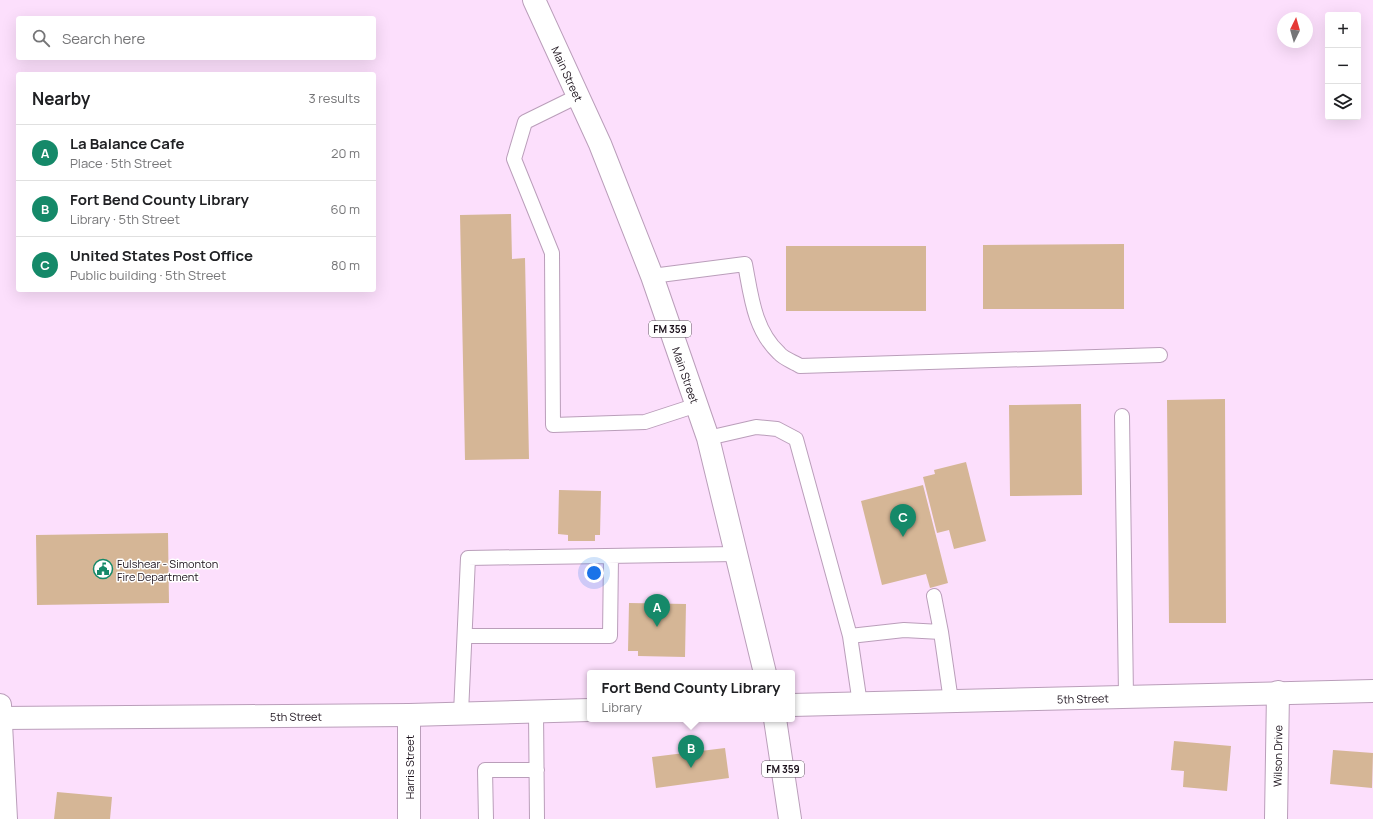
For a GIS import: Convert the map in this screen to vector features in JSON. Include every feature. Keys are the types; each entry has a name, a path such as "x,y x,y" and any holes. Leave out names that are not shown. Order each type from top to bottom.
{"street":[{"name":"Main Street","path":"534,0 600,144 652,276 708,438 764,670"},
{"name":"5th Street","path":"795,705 1278,692 1373,691"},
{"name":"Wilson Drive","path":"1276,819 1278,692"},
{"name":"5th Street","path":"1,712 410,715 587,710"},
{"path":"1,712 6,819"},
{"name":"Harris Street","path":"409,819 410,715"},
{"name":"FM 359","path":"775,722 790,819"}],"lane":[{"path":"578,96 525,122 514,159 552,253 553,425 645,422 696,405"},
{"path":"652,276 745,264 756,317 766,339 780,354 800,366 1160,355"},
{"path":"1122,416 1126,696"},
{"path":"708,438 756,427 778,429 796,440 850,636 860,704"},
{"path":"461,713 468,558 736,554"},
{"path":"465,636 610,636 611,557"},
{"path":"934,596 951,701"},
{"path":"850,636 904,630 941,632"},
{"path":"536,712 538,819"},
{"path":"486,819 485,770 537,770"}],"building":[{"path":"511,214 512,259 525,258 529,459 465,460 460,215"},
{"path":"1124,244 1124,309 983,309 983,245"},
{"path":"786,246 926,246 926,311 786,311"},
{"path":"1225,399 1226,623 1169,623 1167,400"},
{"path":"1081,404 1082,495 1010,496 1009,405"},
{"path":"966,462 986,541 954,549 949,530 937,533 923,477 935,474 934,470"},
{"path":"923,485 948,583 930,588 926,574 882,585 861,501"},
{"path":"559,490 601,491 600,535 595,535 595,541 568,541 568,535 558,534"},
{"name":"Fulshear - Simonton Fire Department","path":"168,533 169,603 37,605 36,535"},
{"path":"629,603 686,604 685,657 638,656 638,651 628,651"},
{"path":"1174,741 1231,746 1227,791 1183,787 1184,771 1171,770"},
{"path":"725,748 729,778 656,788 652,757"},
{"path":"1333,750 1373,753 1372,788 1330,784"},
{"path":"57,792 112,797 110,819 54,819"}],"place":[{"name":"United States Post Office","path":"903,537"},
{"name":"Fulshear - Simonton Fire Department","path":"103,569"},
{"name":"La Balance Cafe","path":"657,627"},
{"name":"Fort Bend County Library","path":"691,768"}]}
